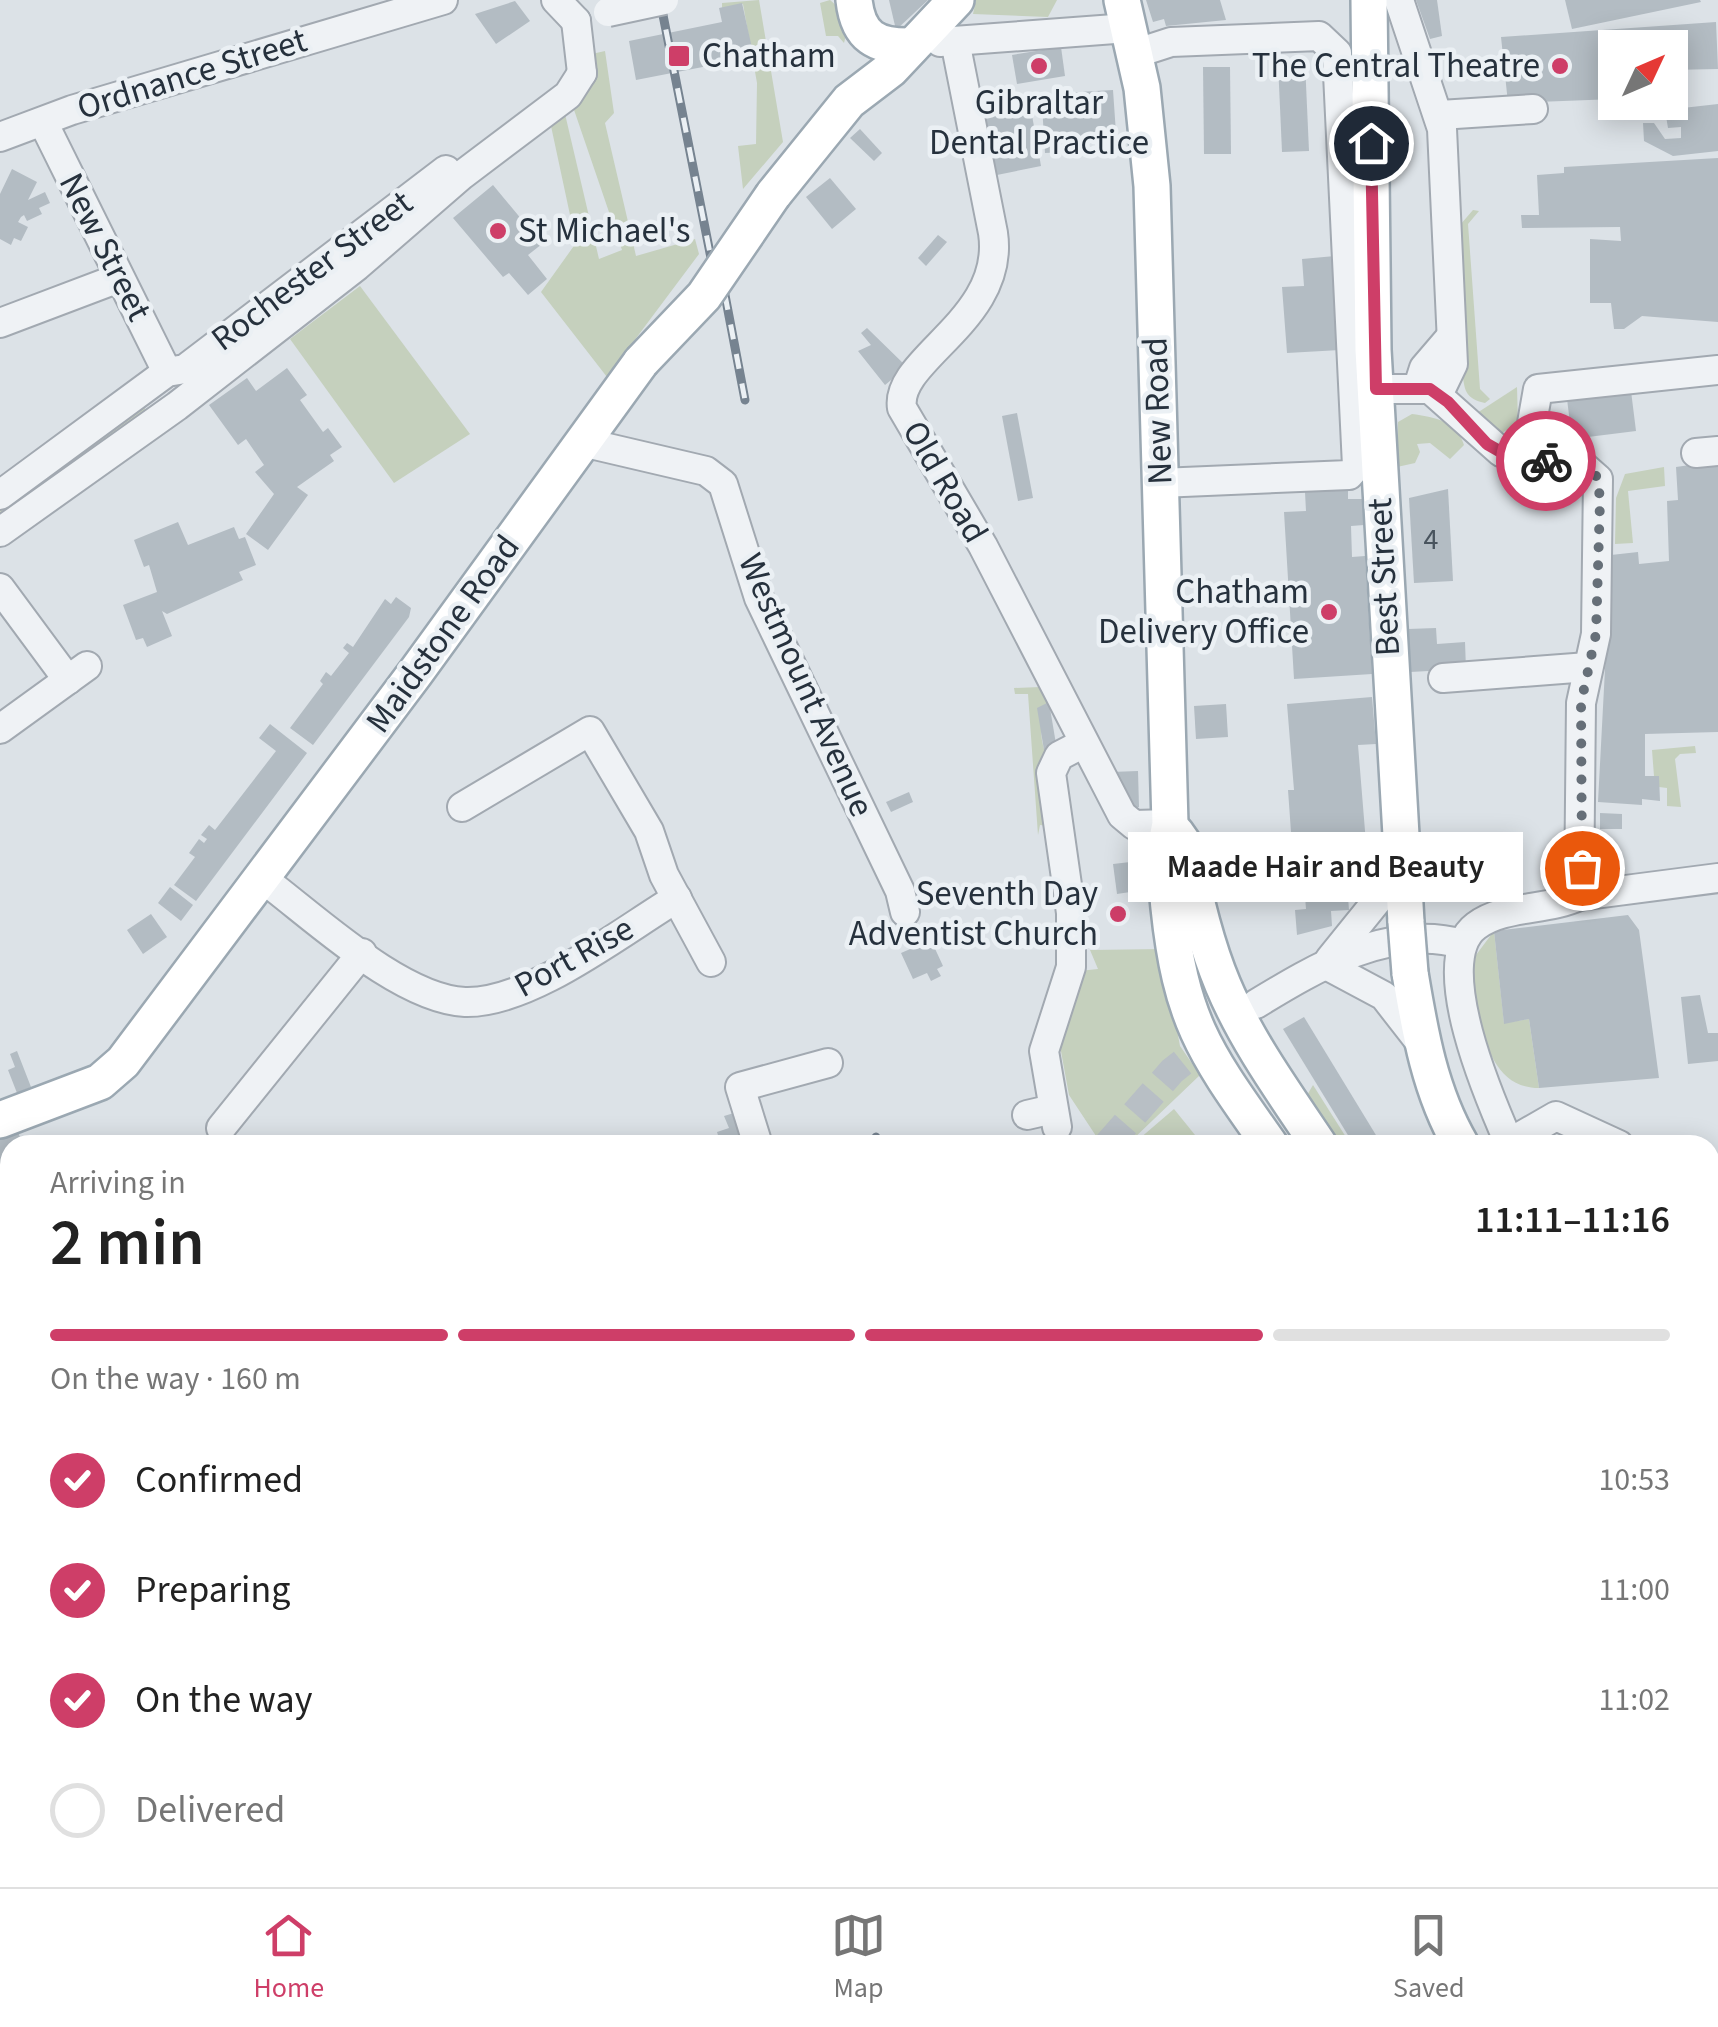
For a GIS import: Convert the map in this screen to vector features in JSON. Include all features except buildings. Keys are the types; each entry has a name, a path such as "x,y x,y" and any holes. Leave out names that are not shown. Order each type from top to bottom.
{"main road":[{"name":"Best Street","path":"1369,0 1376,389 1401,879 1422,1044 1455,1135"},
{"name":"Maidstone Road","path":"0,1120 94,1084 114,1071 262,879 641,362 704,296 773,196 849,101 882,78 955,1"},
{"name":"Maidstone Road","path":"849,101 855,8"},
{"path":"855,8 882,43 916,43"},
{"name":"New Road","path":"1128,27 1146,116 1152,186 1170,824 1164,848 1174,950 1188,1013 1214,1068 1263,1135"},
{"name":"New Road","path":"1170,824 1184,843 1206,935 1228,995 1266,1066 1313,1135"}],"street":[{"name":"Ordnance Street","path":"0,137 442,0"},
{"path":"0,532 158,420 571,92 582,73 566,10 608,12 664,0"},
{"path":"1376,389 1429,390 1452,374 1440,115 1399,0"},
{"path":"955,1 961,20 990,39"},
{"path":"916,43 1128,27 1185,41 1320,36 1328,40 1338,56 1358,466 1349,475 1160,484"},
{"name":"Old Road","path":"955,42 995,247 988,286 908,382 902,408 983,546 1128,822 1170,824"},
{"name":"Rochester Street","path":"0,495 168,372 184,369 582,73"},
{"path":"1440,115 1501,107 1532,109"},
{"name":"New Street","path":"43,122 168,372"},
{"path":"0,323 119,278"},
{"path":"1526,458 1538,389 1660,372 1718,370"},
{"path":"1429,390 1487,444 1526,458 1581,464 1593,472 1600,490 1596,634 1586,674 1579,896"},
{"name":"Westmount Avenue","path":"582,442 702,470 726,487 759,598 900,890 904,912"},
{"path":"0,588 78,673 0,729"},
{"path":"1443,678 1557,670 1564,678 1586,674"},
{"path":"462,807 590,731 650,831 664,875 712,962"},
{"path":"1046,1117 1044,1053 1071,967 1072,913 1051,774 1059,756 1084,744"},
{"path":"1507,1135 1466,1020 1458,961 1462,944 1476,926 1558,906 1579,896 1718,878"},
{"name":"Port Rise","path":"262,879 362,953 426,992 459,1001 484,1000 532,984 678,898"},
{"path":"1326,964 1392,882 1401,879"},
{"path":"1256,1004 1326,964 1378,946 1442,939 1462,944"},
{"path":"221,1128 362,953"},
{"path":"1326,964 1384,996 1422,1044"},
{"path":"755,1135 740,1087 828,1064"},
{"path":"1524,1135 1552,1117 1564,1118 1599,1135"}],"green space":[{"path":"759,0 783,142 743,189 738,146 756,144 757,83 743,4 722,8 722,3"},
{"path":"830,0 843,20 844,43 838,36 826,36 820,3"},
{"path":"976,0 1057,0 1048,17 973,14"},
{"path":"605,51 614,113 605,123 636,256 695,239 699,254 607,377 541,292 576,243 551,126 565,114 599,259 622,250 572,104 583,56"},
{"path":"1473,210 1479,211 1468,224 1480,389 1490,399 1485,403 1466,391 1461,360 1460,225"},
{"path":"360,286 470,434 394,483 290,339"},
{"path":"1517,387 1518,423 1500,434 1477,413"},
{"path":"143,406 148,413 0,516 0,505"},
{"path":"1412,414 1450,425 1464,445 1450,459 1430,443 1417,444 1420,452 1415,463 1397,467 1398,422"},
{"path":"1664,467 1665,486 1628,491 1633,543 1615,544 1616,498 1625,474"},
{"path":"1040,687 1049,702 1042,727 1044,749 1059,743 1050,826 1040,825 1038,835 1028,694 1015,694 1014,688"},
{"path":"1695,746 1696,753 1680,754 1675,759 1681,807 1667,806 1667,788 1659,787 1659,777 1654,776 1652,750"},
{"path":"1494,931 1504,1023 1529,1019 1539,1088 1520,1084 1505,1075 1486,1042 1470,963"},
{"path":"1162,949 1180,1046 1200,1075 1137,1135 1095,1135 1069,1095 1058,1035 1079,971 1098,969 1090,950"},
{"path":"1313,1085 1345,1135 1332,1135 1306,1097"},
{"path":"1174,1109 1195,1135 1144,1135"}],"tunnel":[{"path":"1116,1135 1172,1071 1254,1006"}],"railway":[{"path":"660,0 711,258"},
{"path":"725,295 745,400"}],"way so far":[{"path":"1546,461 1588,468 1598,478 1600,490 1596,634 1581,703 1582,868"}],"place":[{"name":"Chatham","path":"679,56"},
{"name":"Gibraltar Dental Practice","path":"1039,66"},
{"name":"The Central Theatre","path":"1560,66"},
{"name":"St Michael's","path":"498,231"},
{"name":"Chatham Delivery Office","path":"1329,612"},
{"name":"Maade Hair and Beauty","path":"1582,868"},
{"name":"Seventh Day Adventist Church","path":"1118,914"}],"route":[{"path":"1371,143 1376,389 1430,389 1439,393 1487,444 1501,452 1546,461"}]}
